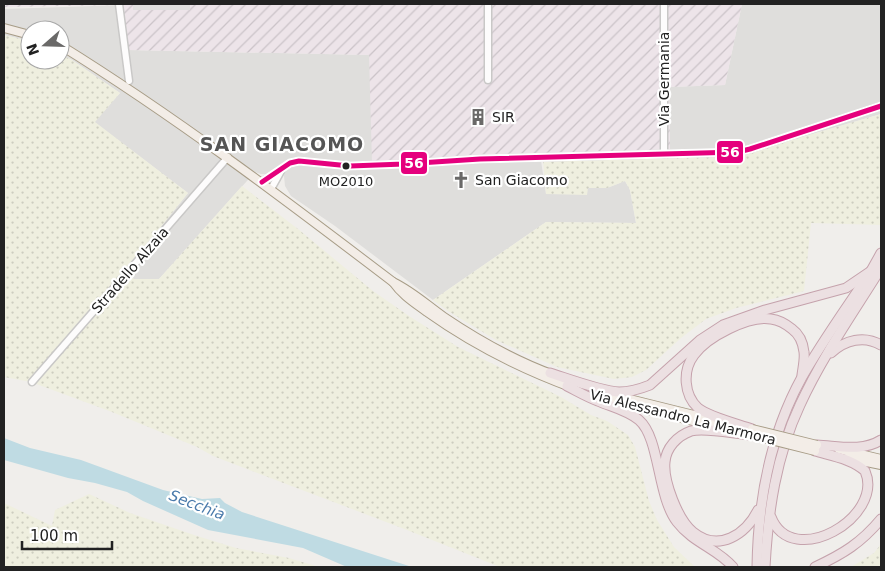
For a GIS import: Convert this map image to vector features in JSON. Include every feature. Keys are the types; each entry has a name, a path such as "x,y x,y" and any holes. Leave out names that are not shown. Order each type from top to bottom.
{"highway":[{"path":"757,567 761,505 771,455 782,421 802,378 881,253"},
{"path":"765,567 775,478 792,424 800,404 822,362 881,268"},
{"path":"550,373 617,392 642,388 650,385 700,340 723,325 765,310 846,288 871,271"},
{"path":"752,432 707,413 692,401 686,382 688,367 694,355 710,340 739,325 760,318 778,320 796,332 802,342 804,352 802,378"},
{"path":"822,362 834,351 852,341 866,340 881,345"},
{"path":"567,386 597,401 620,409 640,420 650,435 662,486 677,522 694,540 728,561 734,567"},
{"path":"752,432 701,429 681,435 668,450 665,462 666,477 672,496 685,523 693,532 704,538 726,540 736,536 752,522 761,505"},
{"path":"816,448 860,448 870,446 881,440"},
{"path":"816,448 860,466 872,479 878,494"},
{"path":"770,510 775,532 784,544"},
{"path":"816,557 832,552 853,539 878,515"},
{"path":"815,567 845,553 857,545 878,515"}],"main road":[{"path":"4,28 20,32"},
{"name":"Via Alessandro La Marmora","path":"70,51 228,157 393,282 445,317 504,352 550,373 618,397 881,465"},
{"name":"Via Alessandro La Marmora","path":"393,282 400,292 474,343 517,365 567,386 618,403 752,432"},
{"name":"Via Alessandro La Marmora","path":"816,448 881,459"}],"street":[{"path":"119,4 129,81"},
{"path":"488,4 488,80"},
{"name":"Via Germania","path":"664,4 664,154"},
{"path":"262,182 290,163 299,161 350,166 480,159 744,151 881,106"},
{"name":"Stradello Alzaia","path":"32,382 228,157"},
{"path":"270,188 283,168"}],"shaded area":[{"path":"4,4 742,4 725,85 669,87 670,151 479,156 372,163 369,55 128,50 123,5 4,7"},
{"path":"133,4 190,4 190,10 133,10"},
{"path":"742,4 881,4 881,114 741,155 670,157 669,87 725,85"},
{"path":"123,5 128,50 370,55 479,156 540,154 546,194 588,188 607,188 625,181 630,190 636,223 546,222 433,300 335,226 291,196 285,186 285,170 279,167 267,174 255,172 159,279 134,279 124,273 188,193 94,122 120,93 70,59 70,20 20,20 20,39 4,35 4,9"}],"green space":[{"path":"4,35 20,39 20,70 70,70 70,59 120,93 95,122 188,193 124,273 134,279 159,279 242,186 373,291 409,316 458,347 561,397 591,415 607,421 628,435 635,447 649,501 657,520 674,547 695,567 500,567 213,456 197,447 112,412 31,382 4,377"},
{"path":"881,114 881,225 811,223 804,291 736,308 706,319 681,338 646,370 632,377 614,379 557,367 496,340 433,300 546,222 636,223 630,190 625,181 607,188 588,188 587,195 546,194 543,160 741,155"},
{"path":"89,494 130,513 194,535 236,548 289,558 319,567 4,567 4,503 52,526 55,510"},
{"path":"881,544 881,567 851,567 874,553"}],"water":[{"name":"Secchia","path":"4,438 30,448 81,460 163,490 202,499 220,498 225,503 242,512 412,567 347,567 303,548 208,530 127,492 4,460"}],"transit line":[{"name":"56","path":"262,182 290,163 299,161 350,166 480,159 738,152 881,106"}],"place":[{"name":"SIR","path":"478,117"},
{"name":"MO2010","path":"346,166"},
{"name":"San Giacomo","path":"461,180"}],"district":[{"name":"SAN GIACOMO","path":"282,144"}]}
